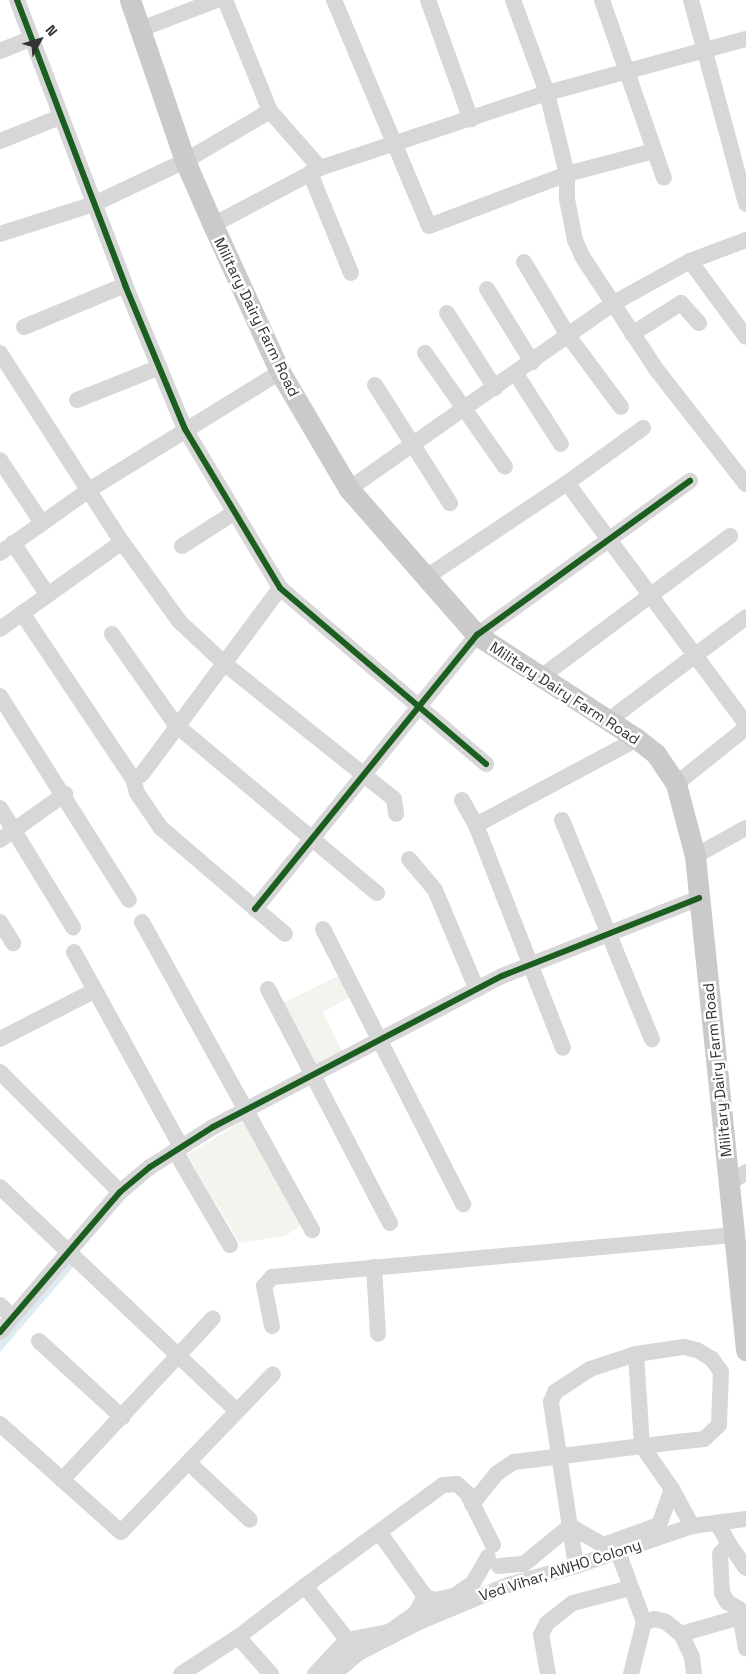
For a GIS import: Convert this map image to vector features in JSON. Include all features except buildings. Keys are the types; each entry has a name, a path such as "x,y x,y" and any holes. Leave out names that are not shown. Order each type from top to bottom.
{"main road":[{"name":"Military Dairy Farm Road","path":"130,0 185,161 213,226 280,372 349,489 425,578 477,635 637,739 656,754 676,784 696,856 699,898 738,1178 734,1235 746,1350"}],"street":[{"path":"17,0 30,39 125,285 185,429 280,588 486,764"},
{"path":"141,29 217,0"},
{"path":"225,0 270,111 315,170 351,272"},
{"path":"334,0 430,226 567,174 654,151"},
{"path":"428,0 471,120"},
{"path":"513,0 547,93 567,174 567,199 575,240 612,304 632,334 701,431 746,484"},
{"path":"602,0 664,178"},
{"path":"691,0 702,48 742,179 746,204"},
{"path":"0,51 30,39"},
{"path":"213,226 315,170 397,145 547,93 702,48 746,39"},
{"path":"0,234 94,204 185,161 270,111"},
{"path":"0,141 60,117"},
{"path":"349,489 569,337 612,304 690,261 746,240"},
{"path":"690,261 746,337"},
{"path":"524,262 569,337 621,407"},
{"path":"24,327 125,285"},
{"path":"487,289 532,362"},
{"path":"632,334 681,303 699,322"},
{"path":"447,313 495,388"},
{"path":"0,353 122,542 180,622 225,664 394,799 396,814"},
{"path":"425,353 505,467"},
{"path":"77,400 160,367"},
{"path":"47,594 4,547 185,429 280,372"},
{"path":"516,374 561,444"},
{"path":"375,385 450,503"},
{"path":"425,578 567,483 643,428"},
{"path":"0,460 42,523"},
{"path":"255,909 364,775 417,706 477,635 690,481"},
{"path":"567,483 653,596 746,726 676,784"},
{"path":"182,546 235,512"},
{"path":"541,677 653,596 730,536"},
{"path":"0,629 122,542"},
{"path":"133,780 142,774 176,725 225,664 280,588"},
{"path":"22,613 133,780 137,793 161,828 285,934"},
{"path":"609,720 746,617"},
{"path":"112,634 176,725 377,893"},
{"path":"0,696 65,794 129,900"},
{"path":"476,825 637,739"},
{"path":"0,840 65,794"},
{"path":"462,800 476,825 528,965 563,1048"},
{"path":"0,808 73,927"},
{"path":"562,820 652,1039"},
{"path":"696,856 746,828"},
{"path":"409,859 435,890 477,990"},
{"path":"0,1332 120,1192 178,1149 245,1109 311,1074 528,965 608,932 699,898"},
{"path":"0,922 13,942"},
{"path":"142,922 312,1230"},
{"path":"323,929 382,1040 463,1204"},
{"path":"74,952 230,1245"},
{"path":"268,989 390,1223"},
{"path":"0,1039 94,991"},
{"path":"0,1072 120,1192"},
{"path":"0,1187 237,1411"},
{"path":"272,1326 264,1286 272,1277 374,1266 734,1235"},
{"path":"374,1266 378,1334"},
{"path":"0,1305 12,1317"},
{"path":"62,1480 213,1318"},
{"path":"39,1341 122,1417"},
{"path":"472,1504 496,1474 514,1462 559,1458 710,1436 721,1414 721,1372 712,1358 697,1350 684,1347 631,1355 590,1369 555,1392 551,1402 559,1458 576,1566"},
{"path":"631,1355 638,1446 672,1488 692,1526"},
{"path":"0,1424 121,1532 273,1374"},
{"path":"188,1462 250,1520"},
{"path":"181,1674 238,1637 444,1485 457,1484 472,1504 508,1585"},
{"path":"570,1526 603,1545 610,1545 659,1525 672,1488"},
{"name":"Ved Vihar, AWHO Colony","path":"334,1674 358,1653 438,1614 508,1585 576,1566 692,1526 745,1521"},
{"path":"717,1523 746,1568"},
{"path":"494,1557 524,1564 570,1526"},
{"path":"379,1532 438,1614"},
{"path":"729,1544 720,1554 720,1583 726,1602 738,1609 746,1648"},
{"path":"618,1552 644,1622 631,1674"},
{"path":"426,1596 443,1600 454,1596 473,1583 494,1557"},
{"path":"305,1586 358,1653"},
{"path":"548,1674 542,1635 552,1618 573,1604 630,1588"},
{"path":"315,1674 347,1640 389,1632 416,1613 426,1596"},
{"path":"680,1634 740,1617"},
{"path":"644,1622 655,1619 666,1622 680,1634 692,1657 694,1674"},
{"path":"238,1637 271,1674"}],"shaded area":[{"path":"338,976 351,997 323,1012 342,1051 314,1065 283,1003"},
{"path":"244,1120 304,1223 285,1236 240,1243 187,1155"},
{"path":"69,1261 74,1266 0,1352 0,1341"}],"cycle path":[{"path":"17,0 125,285 185,429 280,588 486,764"},
{"path":"255,909 477,635 690,481"},
{"path":"0,1332 120,1192 150,1167 213,1127 502,976 699,898"}]}
